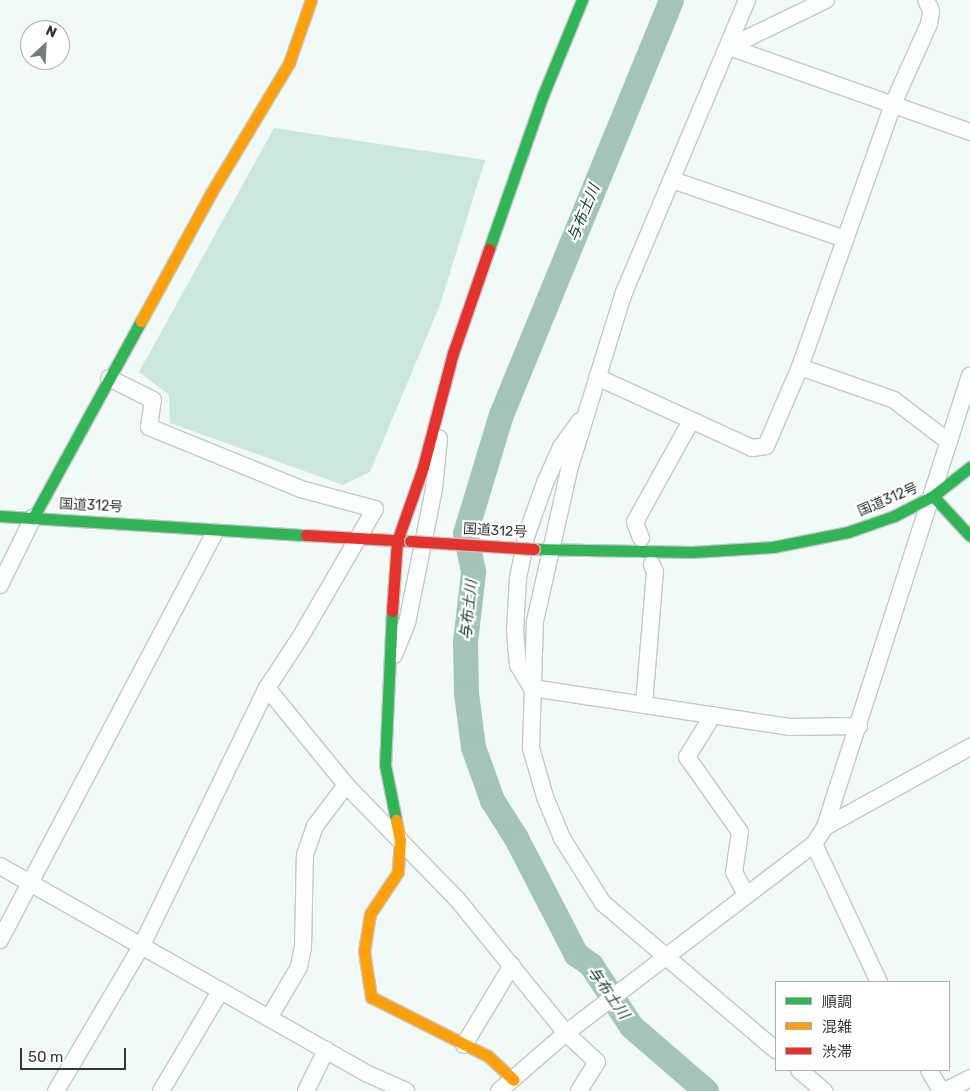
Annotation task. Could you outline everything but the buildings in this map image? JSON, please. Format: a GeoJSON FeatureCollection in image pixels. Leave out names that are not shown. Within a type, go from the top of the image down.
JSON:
{"type":"FeatureCollection","features":[{"type":"Feature","properties":{"kind":"main road"},"geometry":{"type":"LineString","coordinates":[[33,518],[211,193],[289,63],[311,0]]}},
{"type":"Feature","properties":{"kind":"main road"},"geometry":{"type":"LineString","coordinates":[[514,1080],[488,1056],[370,997],[364,951],[370,914],[398,872],[400,840],[385,765],[385,719],[397,541],[423,467],[453,352],[537,113],[582,0]]}},
{"type":"Feature","properties":{"kind":"main road","name":"国道312号"},"geometry":{"type":"LineString","coordinates":[[0,516],[136,523],[215,532],[534,549],[692,552],[773,547],[848,532],[894,516],[933,496],[970,467]]}},
{"type":"Feature","properties":{"kind":"main road"},"geometry":{"type":"LineString","coordinates":[[933,496],[970,536]]}},
{"type":"Feature","properties":{"kind":"street"},"geometry":{"type":"LineString","coordinates":[[747,0],[729,47],[624,292],[570,466],[535,621],[531,748],[545,797],[562,838],[603,903],[663,958],[775,1049]]}},
{"type":"Feature","properties":{"kind":"street"},"geometry":{"type":"LineString","coordinates":[[729,47],[826,0]]}},
{"type":"Feature","properties":{"kind":"street"},"geometry":{"type":"LineString","coordinates":[[597,377],[752,448],[766,446],[800,367],[892,104],[929,24],[931,10],[926,0]]}},
{"type":"Feature","properties":{"kind":"street"},"geometry":{"type":"LineString","coordinates":[[729,47],[970,132]]}},
{"type":"Feature","properties":{"kind":"street"},"geometry":{"type":"LineString","coordinates":[[672,180],[845,239]]}},
{"type":"Feature","properties":{"kind":"street"},"geometry":{"type":"LineString","coordinates":[[800,367],[894,400],[949,442]]}},
{"type":"Feature","properties":{"kind":"street"},"geometry":{"type":"LineString","coordinates":[[499,1091],[514,1080],[566,1033],[814,844],[825,827],[859,726],[970,376]]}},
{"type":"Feature","properties":{"kind":"street"},"geometry":{"type":"LineString","coordinates":[[56,1091],[142,945],[267,688],[302,636],[375,509],[301,489],[150,427],[153,400],[109,378]]}},
{"type":"Feature","properties":{"kind":"street"},"geometry":{"type":"LineString","coordinates":[[390,662],[407,623],[434,489],[442,398]]}},
{"type":"Feature","properties":{"kind":"street"},"geometry":{"type":"LineString","coordinates":[[532,688],[518,665],[515,631],[518,578],[527,534],[546,480],[561,446],[587,412]]}},
{"type":"Feature","properties":{"kind":"street"},"geometry":{"type":"LineString","coordinates":[[641,538],[634,522],[691,421]]}},
{"type":"Feature","properties":{"kind":"street"},"geometry":{"type":"LineString","coordinates":[[0,585],[33,518]]}},
{"type":"Feature","properties":{"kind":"street"},"geometry":{"type":"LineString","coordinates":[[0,940],[215,532]]}},
{"type":"Feature","properties":{"kind":"street"},"geometry":{"type":"LineString","coordinates":[[644,705],[655,572],[652,565]]}},
{"type":"Feature","properties":{"kind":"street"},"geometry":{"type":"LineString","coordinates":[[267,688],[346,785],[457,899],[566,1033],[598,1062],[579,1091]]}},
{"type":"Feature","properties":{"kind":"street"},"geometry":{"type":"LineString","coordinates":[[532,688],[789,727],[859,726]]}},
{"type":"Feature","properties":{"kind":"street"},"geometry":{"type":"LineString","coordinates":[[713,715],[686,757],[740,832],[734,872],[746,895]]}},
{"type":"Feature","properties":{"kind":"street"},"geometry":{"type":"LineString","coordinates":[[825,827],[969,751]]}},
{"type":"Feature","properties":{"kind":"street"},"geometry":{"type":"LineString","coordinates":[[269,1018],[299,967],[303,947],[305,855],[315,826],[346,785]]}},
{"type":"Feature","properties":{"kind":"street"},"geometry":{"type":"LineString","coordinates":[[814,844],[879,981]]}},
{"type":"Feature","properties":{"kind":"street"},"geometry":{"type":"LineString","coordinates":[[0,866],[326,1050],[406,1091]]}},
{"type":"Feature","properties":{"kind":"street"},"geometry":{"type":"LineString","coordinates":[[464,1045],[512,965]]}},
{"type":"Feature","properties":{"kind":"street"},"geometry":{"type":"LineString","coordinates":[[161,1091],[221,990]]}},
{"type":"Feature","properties":{"kind":"street"},"geometry":{"type":"LineString","coordinates":[[306,1091],[326,1050]]}},
{"type":"Feature","properties":{"kind":"street"},"geometry":{"type":"LineString","coordinates":[[800,1071],[824,1091]]}},
{"type":"Feature","properties":{"kind":"street"},"geometry":{"type":"LineString","coordinates":[[930,1071],[943,1091],[970,1078]]}},
{"type":"Feature","properties":{"kind":"green space"},"geometry":{"type":"Polygon","coordinates":[[[274,128],[485,160],[440,305],[370,472],[343,485],[170,423],[169,395],[139,372],[274,128]]]}},
{"type":"Feature","properties":{"kind":"waterway","name":"与布土川"},"geometry":{"type":"LineString","coordinates":[[671,0],[501,414],[465,533],[473,572],[465,642],[466,693],[473,747],[492,800],[516,838],[576,954],[591,965],[631,1026],[706,1091]]}},
{"type":"Feature","properties":{"kind":"traffic: fast"},"geometry":{"type":"LineString","coordinates":[[489,249],[543,95],[582,0]]}},
{"type":"Feature","properties":{"kind":"traffic: fast"},"geometry":{"type":"LineString","coordinates":[[33,518],[141,321]]}},
{"type":"Feature","properties":{"kind":"traffic: fast"},"geometry":{"type":"LineString","coordinates":[[534,549],[692,552],[773,547],[848,532],[894,516],[933,496],[970,467]]}},
{"type":"Feature","properties":{"kind":"traffic: fast"},"geometry":{"type":"LineString","coordinates":[[933,496],[970,536]]}},
{"type":"Feature","properties":{"kind":"traffic: fast"},"geometry":{"type":"LineString","coordinates":[[0,516],[306,535]]}},
{"type":"Feature","properties":{"kind":"traffic: fast"},"geometry":{"type":"LineString","coordinates":[[392,611],[385,765],[396,820]]}},
{"type":"Feature","properties":{"kind":"traffic: slow"},"geometry":{"type":"LineString","coordinates":[[141,321],[211,193],[289,63],[311,0]]}},
{"type":"Feature","properties":{"kind":"traffic: slow"},"geometry":{"type":"LineString","coordinates":[[396,820],[400,840],[398,872],[370,914],[364,951],[371,997],[488,1056],[514,1080]]}},
{"type":"Feature","properties":{"kind":"traffic: jam"},"geometry":{"type":"LineString","coordinates":[[392,611],[397,541],[423,467],[453,353],[489,249]]}},
{"type":"Feature","properties":{"kind":"traffic: jam"},"geometry":{"type":"LineString","coordinates":[[306,535],[410,541]]}},
{"type":"Feature","properties":{"kind":"traffic: jam"},"geometry":{"type":"LineString","coordinates":[[410,541],[534,549]]}}]}
